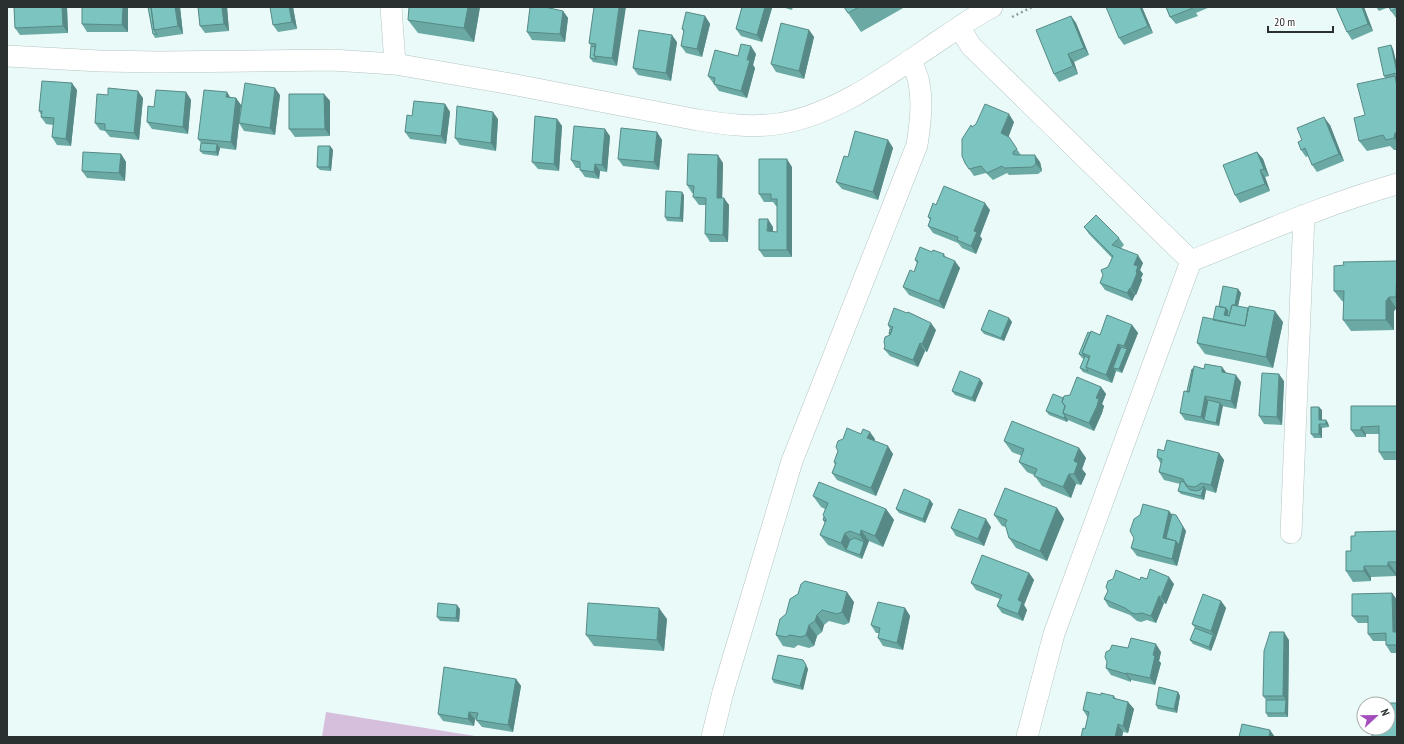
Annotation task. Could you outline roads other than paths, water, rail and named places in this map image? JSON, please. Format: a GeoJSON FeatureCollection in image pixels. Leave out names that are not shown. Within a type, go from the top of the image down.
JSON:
{"type":"FeatureCollection","features":[{"type":"Feature","properties":{"kind":"street"},"geometry":{"type":"LineString","coordinates":[[390,7],[395,64]]}},
{"type":"Feature","properties":{"kind":"street"},"geometry":{"type":"LineString","coordinates":[[7,56],[100,61],[159,62],[332,60],[395,64],[511,84],[698,120],[727,124],[777,124],[818,112],[864,91],[987,8]]}},
{"type":"Feature","properties":{"kind":"street"},"geometry":{"type":"LineString","coordinates":[[959,27],[970,46],[1191,261]]}},
{"type":"Feature","properties":{"kind":"street"},"geometry":{"type":"LineString","coordinates":[[712,737],[723,692],[792,461],[917,145],[920,127],[921,94],[919,81],[910,60]]}},
{"type":"Feature","properties":{"kind":"street"},"geometry":{"type":"LineString","coordinates":[[1027,737],[1054,634],[1191,261],[1365,193],[1397,184]]}},
{"type":"Feature","properties":{"kind":"street"},"geometry":{"type":"LineString","coordinates":[[1291,533],[1304,216]]}}]}
